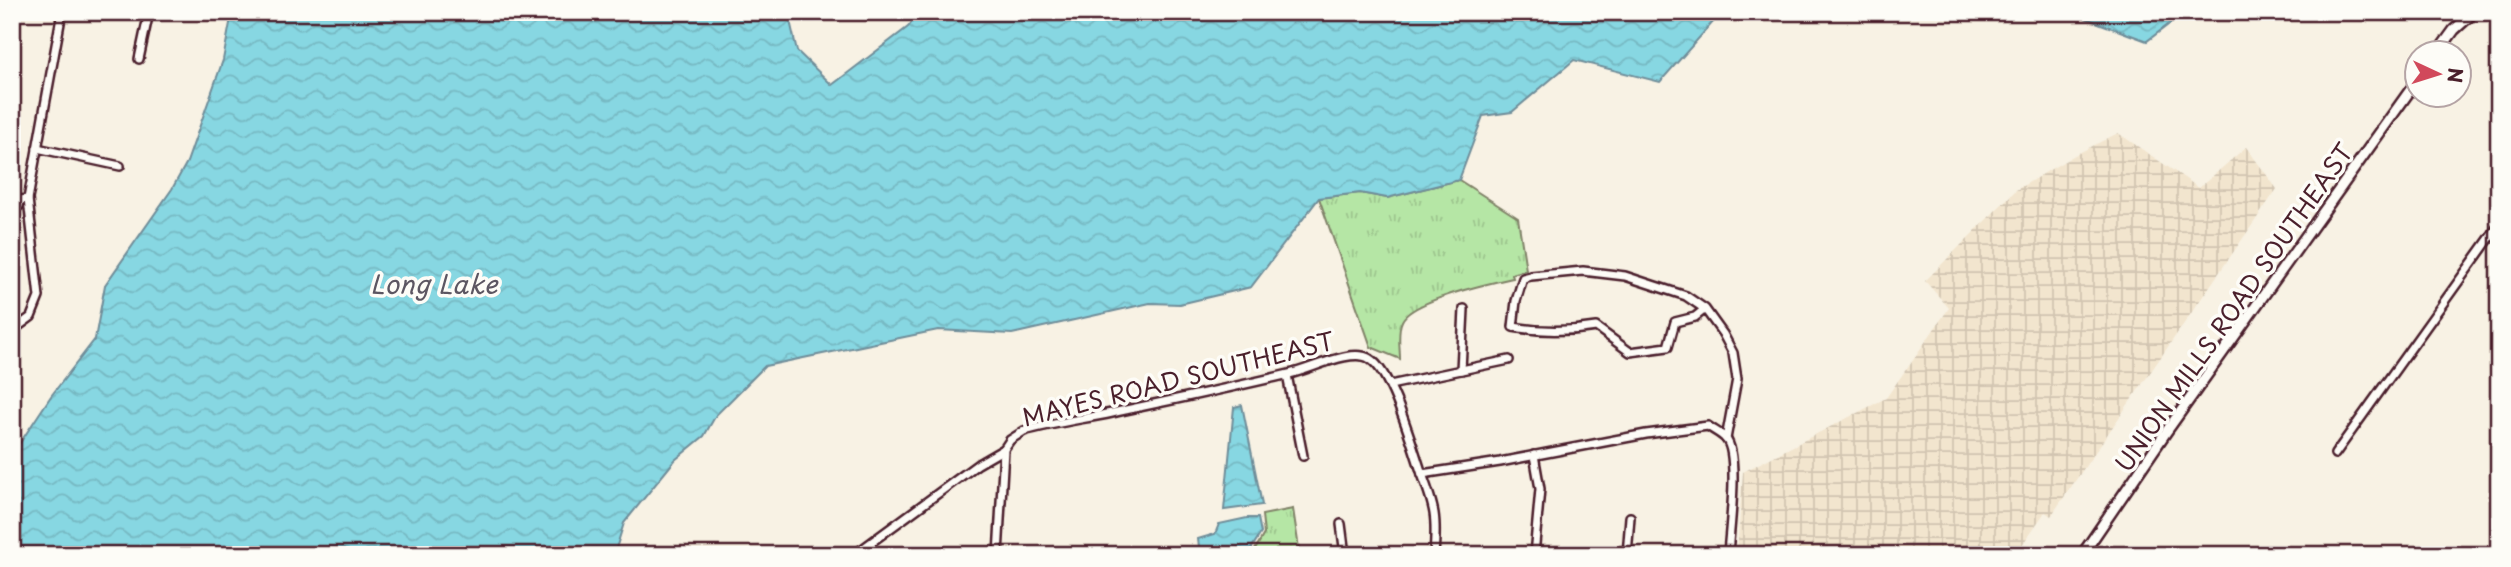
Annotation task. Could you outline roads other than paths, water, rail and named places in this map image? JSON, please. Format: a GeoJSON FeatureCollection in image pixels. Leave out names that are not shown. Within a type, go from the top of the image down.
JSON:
{"type":"FeatureCollection","features":[{"type":"Feature","properties":{"kind":"street"},"geometry":{"type":"LineString","coordinates":[[12,210],[19,206],[18,199],[37,148],[62,12]]}},
{"type":"Feature","properties":{"kind":"street"},"geometry":{"type":"LineString","coordinates":[[139,59],[149,12]]}},
{"type":"Feature","properties":{"kind":"street"},"geometry":{"type":"LineString","coordinates":[[2448,38],[2474,12]]}},
{"type":"Feature","properties":{"kind":"street","name":"UNION MILLS ROAD SOUTHEAST"},"geometry":{"type":"LineString","coordinates":[[2082,555],[2166,432],[2402,103]]}},
{"type":"Feature","properties":{"kind":"street"},"geometry":{"type":"LineString","coordinates":[[37,148],[120,166]]}},
{"type":"Feature","properties":{"kind":"street"},"geometry":{"type":"LineString","coordinates":[[12,331],[31,317],[39,297],[18,199]]}},
{"type":"Feature","properties":{"kind":"street"},"geometry":{"type":"LineString","coordinates":[[2336,454],[2499,225]]}},
{"type":"Feature","properties":{"kind":"street"},"geometry":{"type":"LineString","coordinates":[[1705,309],[1695,317],[1675,322],[1668,347],[1630,352],[1596,327],[1554,332],[1513,327],[1516,301],[1523,278],[1583,271],[1625,276],[1686,296],[1705,309],[1733,353],[1737,379],[1726,439]]}},
{"type":"Feature","properties":{"kind":"street"},"geometry":{"type":"LineString","coordinates":[[1461,370],[1464,309]]}},
{"type":"Feature","properties":{"kind":"street","name":"MAYES ROAD SOUTHEAST"},"geometry":{"type":"LineString","coordinates":[[854,555],[970,470],[1004,449],[1010,440],[1024,431],[1287,375],[1338,358],[1359,355],[1380,367],[1390,385],[1435,509],[1437,523],[1434,555]]}},
{"type":"Feature","properties":{"kind":"street"},"geometry":{"type":"LineString","coordinates":[[1390,385],[1509,360]]}},
{"type":"Feature","properties":{"kind":"street"},"geometry":{"type":"LineString","coordinates":[[1287,375],[1303,456]]}},
{"type":"Feature","properties":{"kind":"street"},"geometry":{"type":"LineString","coordinates":[[1422,474],[1708,426],[1726,439],[1732,452],[1728,555]]}},
{"type":"Feature","properties":{"kind":"street"},"geometry":{"type":"LineString","coordinates":[[998,555],[1004,449]]}},
{"type":"Feature","properties":{"kind":"street"},"geometry":{"type":"LineString","coordinates":[[1534,455],[1540,489],[1534,555]]}},
{"type":"Feature","properties":{"kind":"street"},"geometry":{"type":"LineString","coordinates":[[1627,555],[1630,517]]}},
{"type":"Feature","properties":{"kind":"street"},"geometry":{"type":"LineString","coordinates":[[1340,524],[1345,555]]}},
{"type":"Feature","properties":{"kind":"water","name":"Long Lake"},"geometry":{"type":"Polygon","coordinates":[[[230,12],[788,12],[797,51],[832,85],[908,27],[920,12],[1722,12],[1660,82],[1574,60],[1512,112],[1483,116],[1459,180],[1387,198],[1360,193],[1319,198],[1251,287],[1180,304],[1150,303],[1012,334],[938,330],[765,366],[716,415],[704,436],[675,460],[624,523],[614,555],[12,555],[12,455],[51,396],[95,339],[105,285],[172,189],[187,162],[223,60],[230,12]]]}},
{"type":"Feature","properties":{"kind":"water"},"geometry":{"type":"Polygon","coordinates":[[[2069,12],[2185,12],[2147,41],[2069,12]]]}},
{"type":"Feature","properties":{"kind":"water"},"geometry":{"type":"Polygon","coordinates":[[[1242,405],[1262,505],[1224,510],[1234,407],[1242,405]]]}},
{"type":"Feature","properties":{"kind":"water"},"geometry":{"type":"Polygon","coordinates":[[[1258,518],[1261,533],[1249,552],[1244,555],[1200,555],[1198,539],[1215,534],[1219,524],[1258,518]]]}}]}
